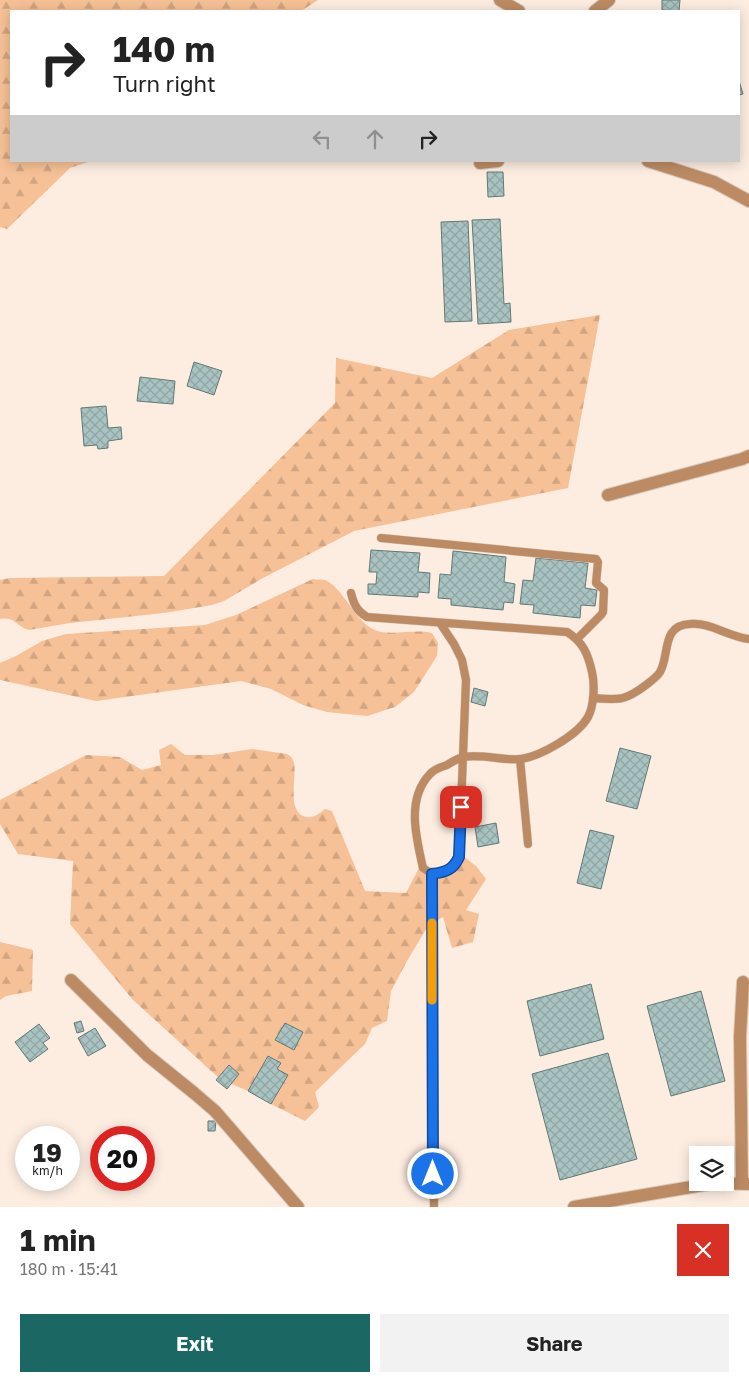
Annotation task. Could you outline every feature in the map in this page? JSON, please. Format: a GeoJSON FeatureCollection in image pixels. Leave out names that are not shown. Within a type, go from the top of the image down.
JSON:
{"type":"FeatureCollection","features":[{"type":"Feature","properties":{"kind":"street"},"geometry":{"type":"LineString","coordinates":[[500,0],[517,10]]}},
{"type":"Feature","properties":{"kind":"street"},"geometry":{"type":"LineString","coordinates":[[596,10],[609,0]]}},
{"type":"Feature","properties":{"kind":"street"},"geometry":{"type":"LineString","coordinates":[[480,163],[489,162]]}},
{"type":"Feature","properties":{"kind":"street"},"geometry":{"type":"LineString","coordinates":[[651,162],[714,182],[749,201]]}},
{"type":"Feature","properties":{"kind":"street"},"geometry":{"type":"LineString","coordinates":[[608,495],[749,456]]}},
{"type":"Feature","properties":{"kind":"street"},"geometry":{"type":"LineString","coordinates":[[71,980],[147,1055],[214,1111],[298,1207]]}},
{"type":"Feature","properties":{"kind":"street"},"geometry":{"type":"LineString","coordinates":[[574,1207],[715,1183],[745,1184],[740,1037],[744,982]]}},
{"type":"Feature","properties":{"kind":"lane"},"geometry":{"type":"LineString","coordinates":[[381,538],[596,559],[598,562],[596,583],[604,590],[602,612],[595,622],[577,639]]}},
{"type":"Feature","properties":{"kind":"lane"},"geometry":{"type":"LineString","coordinates":[[351,593],[354,604],[360,613],[367,618],[440,623],[566,632],[577,639],[587,654],[593,675],[593,698],[588,717],[570,736],[536,755],[520,759],[463,757],[432,771],[421,784],[416,799],[415,818],[422,868],[432,874],[451,870],[459,857],[463,757],[466,680],[462,660],[440,623]]}},
{"type":"Feature","properties":{"kind":"lane"},"geometry":{"type":"LineString","coordinates":[[593,698],[623,699],[635,694],[654,679],[664,664],[668,640],[674,630],[682,625],[701,625],[749,639]]}},
{"type":"Feature","properties":{"kind":"lane"},"geometry":{"type":"LineString","coordinates":[[520,759],[528,844]]}},
{"type":"Feature","properties":{"kind":"lane"},"geometry":{"type":"LineString","coordinates":[[432,874],[434,1207]]}},
{"type":"Feature","properties":{"kind":"green space"},"geometry":{"type":"Polygon","coordinates":[[[0,0],[318,0],[303,10],[10,10],[10,162],[88,162],[70,168],[7,229],[0,227],[0,0]]]}},
{"type":"Feature","properties":{"kind":"green space"},"geometry":{"type":"Polygon","coordinates":[[[600,315],[568,488],[354,531],[263,578],[224,601],[212,605],[29,630],[13,620],[0,619],[0,580],[10,578],[164,576],[335,403],[336,358],[432,378],[509,330],[600,315]]]}},
{"type":"Feature","properties":{"kind":"green space"},"geometry":{"type":"Polygon","coordinates":[[[313,579],[325,580],[331,583],[359,617],[377,631],[432,633],[438,643],[437,656],[414,692],[395,707],[367,716],[327,712],[303,705],[271,689],[241,681],[96,701],[0,680],[0,663],[42,641],[66,634],[205,625],[236,615],[313,579]]]}},
{"type":"Feature","properties":{"kind":"green space"},"geometry":{"type":"Polygon","coordinates":[[[171,744],[185,755],[213,755],[252,749],[290,756],[295,769],[294,799],[298,812],[303,816],[312,817],[325,809],[332,811],[365,891],[406,893],[420,866],[447,870],[459,853],[476,866],[486,879],[466,910],[479,914],[473,942],[452,948],[443,917],[428,926],[391,991],[387,1021],[372,1028],[365,1044],[315,1092],[319,1107],[305,1121],[248,1091],[220,1079],[133,1000],[70,924],[73,861],[18,854],[0,824],[0,800],[86,755],[120,757],[142,770],[161,765],[159,750],[171,744]]]}},
{"type":"Feature","properties":{"kind":"green space"},"geometry":{"type":"Polygon","coordinates":[[[0,942],[33,950],[32,991],[6,996],[0,1000],[0,942]]]}},
{"type":"Feature","properties":{"kind":"building"},"geometry":{"type":"Polygon","coordinates":[[[662,0],[680,0],[679,10],[662,10],[662,0]]]}},
{"type":"Feature","properties":{"kind":"building"},"geometry":{"type":"Polygon","coordinates":[[[740,84],[743,94],[740,95],[740,84]]]}},
{"type":"Feature","properties":{"kind":"building"},"geometry":{"type":"Polygon","coordinates":[[[487,172],[503,172],[504,196],[488,197],[487,172]]]}},
{"type":"Feature","properties":{"kind":"building"},"geometry":{"type":"Polygon","coordinates":[[[500,219],[504,304],[510,303],[511,322],[478,324],[472,220],[500,219]]]}},
{"type":"Feature","properties":{"kind":"building"},"geometry":{"type":"Polygon","coordinates":[[[468,221],[472,321],[445,322],[441,222],[468,221]]]}},
{"type":"Feature","properties":{"kind":"building"},"geometry":{"type":"Polygon","coordinates":[[[194,362],[222,371],[214,395],[187,386],[194,362]]]}},
{"type":"Feature","properties":{"kind":"building"},"geometry":{"type":"Polygon","coordinates":[[[140,377],[175,381],[173,404],[137,401],[140,377]]]}},
{"type":"Feature","properties":{"kind":"building"},"geometry":{"type":"Polygon","coordinates":[[[106,406],[108,428],[121,427],[122,439],[108,441],[108,448],[98,449],[97,445],[84,446],[81,408],[106,406]]]}},
{"type":"Feature","properties":{"kind":"building"},"geometry":{"type":"Polygon","coordinates":[[[371,550],[420,553],[418,572],[430,573],[429,593],[418,592],[418,597],[368,594],[368,584],[376,584],[377,572],[369,572],[371,550]]]}},
{"type":"Feature","properties":{"kind":"building"},"geometry":{"type":"Polygon","coordinates":[[[453,551],[506,557],[504,582],[515,584],[513,603],[504,602],[503,610],[451,605],[451,599],[438,598],[440,574],[451,575],[453,551]]]}},
{"type":"Feature","properties":{"kind":"building"},"geometry":{"type":"Polygon","coordinates":[[[536,558],[588,563],[585,588],[597,590],[595,606],[581,605],[580,618],[533,613],[534,605],[520,604],[523,580],[533,581],[536,558]]]}},
{"type":"Feature","properties":{"kind":"building"},"geometry":{"type":"Polygon","coordinates":[[[474,688],[488,692],[485,706],[471,702],[474,688]]]}},
{"type":"Feature","properties":{"kind":"building"},"geometry":{"type":"Polygon","coordinates":[[[620,748],[651,756],[637,809],[606,801],[620,748]]]}},
{"type":"Feature","properties":{"kind":"building"},"geometry":{"type":"Polygon","coordinates":[[[496,823],[499,843],[478,847],[475,827],[496,823]]]}},
{"type":"Feature","properties":{"kind":"building"},"geometry":{"type":"Polygon","coordinates":[[[590,830],[614,836],[601,889],[577,883],[590,830]]]}},
{"type":"Feature","properties":{"kind":"building"},"geometry":{"type":"Polygon","coordinates":[[[591,984],[604,1039],[540,1056],[527,1001],[591,984]]]}},
{"type":"Feature","properties":{"kind":"building"},"geometry":{"type":"Polygon","coordinates":[[[701,991],[725,1081],[671,1096],[647,1006],[701,991]]]}},
{"type":"Feature","properties":{"kind":"building"},"geometry":{"type":"Polygon","coordinates":[[[81,1021],[84,1031],[77,1033],[74,1023],[81,1021]]]}},
{"type":"Feature","properties":{"kind":"building"},"geometry":{"type":"Polygon","coordinates":[[[285,1023],[303,1032],[294,1050],[275,1040],[285,1023]]]}},
{"type":"Feature","properties":{"kind":"building"},"geometry":{"type":"Polygon","coordinates":[[[39,1024],[50,1038],[43,1043],[48,1049],[30,1062],[15,1042],[39,1024]]]}},
{"type":"Feature","properties":{"kind":"building"},"geometry":{"type":"Polygon","coordinates":[[[95,1028],[106,1046],[88,1056],[78,1038],[95,1028]]]}},
{"type":"Feature","properties":{"kind":"building"},"geometry":{"type":"Polygon","coordinates":[[[608,1053],[637,1159],[560,1180],[532,1074],[608,1053]]]}},
{"type":"Feature","properties":{"kind":"building"},"geometry":{"type":"Polygon","coordinates":[[[268,1056],[281,1063],[277,1069],[288,1075],[271,1104],[248,1091],[268,1056]]]}},
{"type":"Feature","properties":{"kind":"building"},"geometry":{"type":"Polygon","coordinates":[[[229,1065],[239,1074],[227,1089],[216,1080],[229,1065]]]}},
{"type":"Feature","properties":{"kind":"building"},"geometry":{"type":"Polygon","coordinates":[[[208,1121],[216,1121],[215,1131],[208,1131],[208,1121]]]}},
{"type":"Feature","properties":{"kind":"slow traffic"},"geometry":{"type":"LineString","coordinates":[[432,923],[432,1000]]}},
{"type":"Feature","properties":{"kind":"route"},"geometry":{"type":"LineString","coordinates":[[433,1174],[432,874],[447,872],[456,864],[459,857],[461,807]]}}]}
